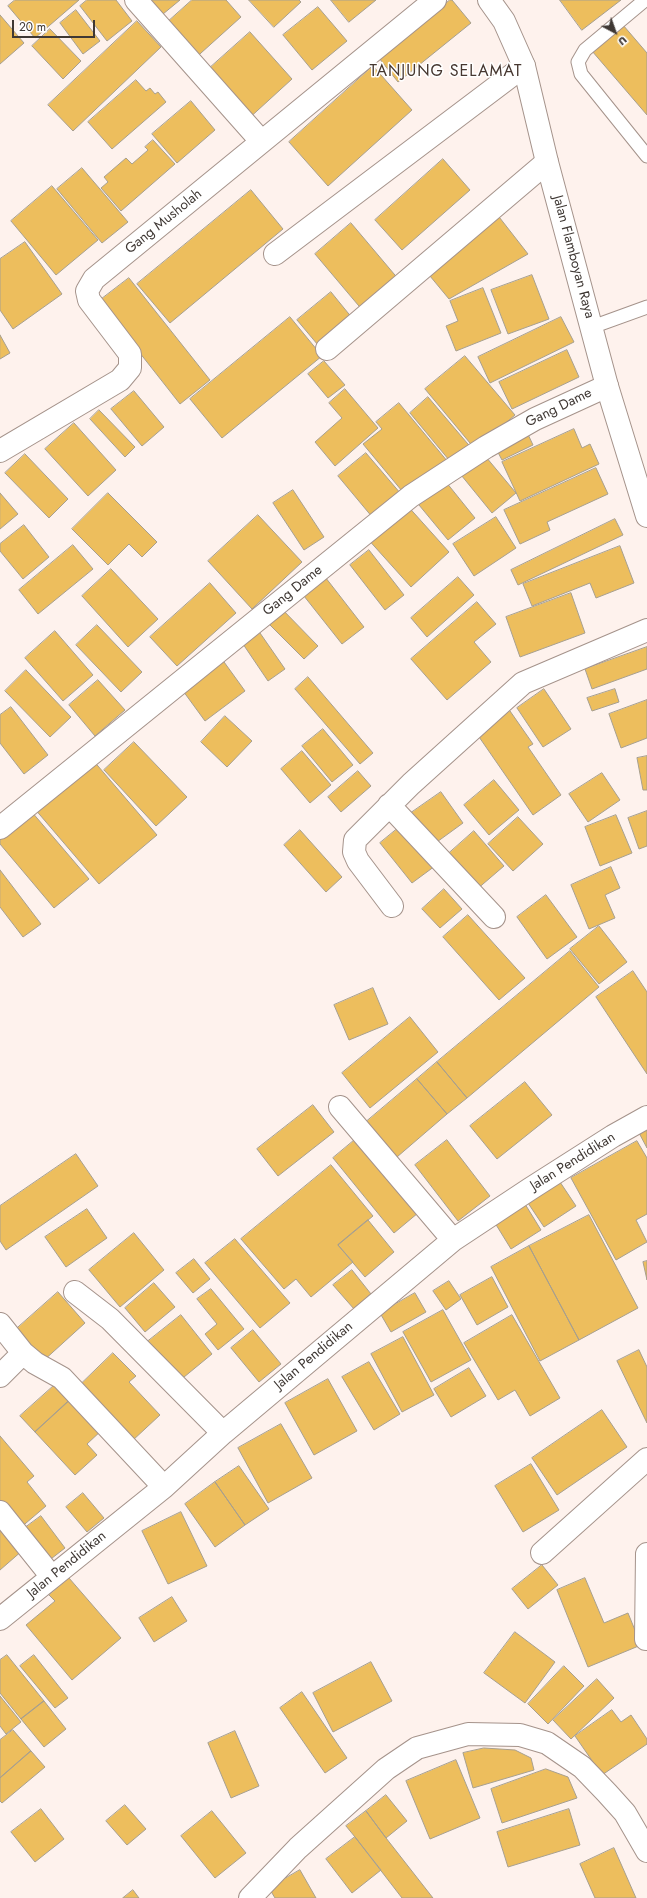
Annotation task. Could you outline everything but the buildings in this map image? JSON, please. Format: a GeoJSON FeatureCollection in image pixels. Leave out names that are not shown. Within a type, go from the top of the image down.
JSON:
{"type":"FeatureCollection","features":[{"type":"Feature","properties":{"kind":"street"},"geometry":{"type":"LineString","coordinates":[[136,0],[261,142]]}},
{"type":"Feature","properties":{"kind":"street","name":"Gang Musholah"},"geometry":{"type":"LineString","coordinates":[[0,451],[120,380],[130,368],[130,354],[89,300],[87,291],[94,279],[435,0]]}},
{"type":"Feature","properties":{"kind":"street","name":"Jalan Flamboyan Raya"},"geometry":{"type":"LineString","coordinates":[[492,1],[504,21],[524,66],[547,162],[607,386],[647,516]]}},
{"type":"Feature","properties":{"kind":"street"},"geometry":{"type":"LineString","coordinates":[[275,254],[524,66]]}},
{"type":"Feature","properties":{"kind":"street"},"geometry":{"type":"LineString","coordinates":[[327,350],[547,162]]}},
{"type":"Feature","properties":{"kind":"street","name":"Gang Dame"},"geometry":{"type":"LineString","coordinates":[[0,828],[411,496],[486,446],[529,422],[607,386]]}},
{"type":"Feature","properties":{"kind":"street"},"geometry":{"type":"LineString","coordinates":[[392,906],[358,861],[353,846],[355,840],[389,805],[523,682],[647,630]]}},
{"type":"Feature","properties":{"kind":"street"},"geometry":{"type":"LineString","coordinates":[[389,805],[494,917]]}},
{"type":"Feature","properties":{"kind":"street"},"geometry":{"type":"LineString","coordinates":[[340,1107],[453,1240]]}},
{"type":"Feature","properties":{"kind":"street","name":"Jalan Pendidikan"},"geometry":{"type":"LineString","coordinates":[[0,1620],[164,1487],[223,1434],[453,1240],[530,1189],[647,1117]]}},
{"type":"Feature","properties":{"kind":"street"},"geometry":{"type":"LineString","coordinates":[[75,1292],[110,1319],[223,1434]]}},
{"type":"Feature","properties":{"kind":"street"},"geometry":{"type":"LineString","coordinates":[[0,1324],[23,1352],[35,1363],[62,1378],[92,1408],[164,1487]]}},
{"type":"Feature","properties":{"kind":"street"},"geometry":{"type":"LineString","coordinates":[[0,1376],[23,1352]]}},
{"type":"Feature","properties":{"kind":"street"},"geometry":{"type":"LineString","coordinates":[[542,1553],[647,1459]]}},
{"type":"Feature","properties":{"kind":"street"},"geometry":{"type":"LineString","coordinates":[[0,1512],[52,1577]]}},
{"type":"Feature","properties":{"kind":"street"},"geometry":{"type":"LineString","coordinates":[[646,1638],[647,1554]]}},
{"type":"Feature","properties":{"kind":"street"},"geometry":{"type":"LineString","coordinates":[[250,1898],[298,1848],[386,1769],[417,1748],[468,1734],[520,1735],[547,1743],[582,1767],[607,1793],[625,1813],[647,1851]]}},
{"type":"Feature","properties":{"kind":"lane"},"geometry":{"type":"LineString","coordinates":[[645,0],[585,50],[578,62],[581,74],[647,156]]}},
{"type":"Feature","properties":{"kind":"lane"},"geometry":{"type":"LineString","coordinates":[[592,327],[647,308]]}},
{"type":"Feature","properties":{"kind":"district","name":"TANJUNG SELAMAT"},"geometry":{"type":"Point","coordinates":[446,72]}}]}
